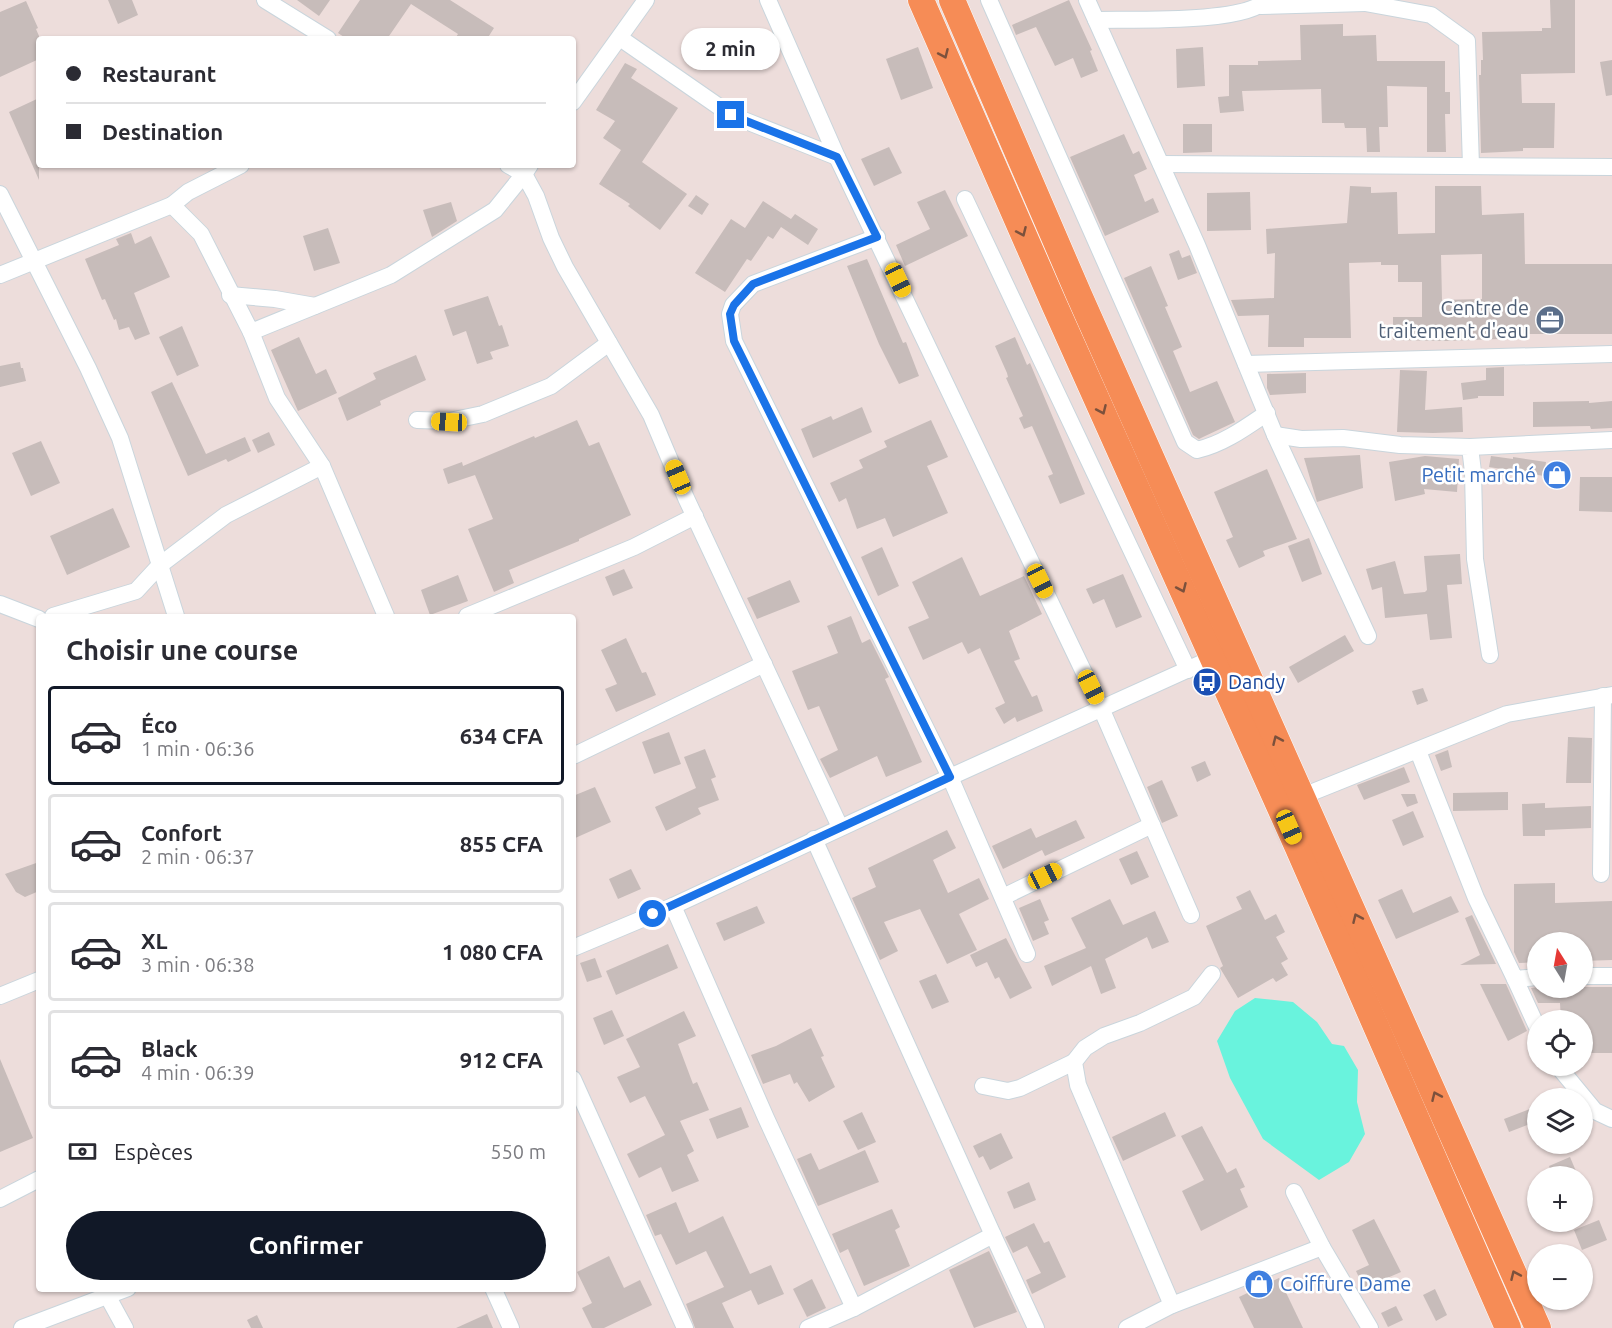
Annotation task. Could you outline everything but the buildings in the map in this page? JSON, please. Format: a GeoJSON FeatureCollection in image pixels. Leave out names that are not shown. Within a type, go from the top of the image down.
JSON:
{"type":"FeatureCollection","features":[{"type":"Feature","properties":{"kind":"main road"},"geometry":{"type":"LineString","coordinates":[[921,0],[1054,304],[1214,658],[1508,1328]]}},
{"type":"Feature","properties":{"kind":"main road"},"geometry":{"type":"LineString","coordinates":[[952,0],[1079,295],[1538,1328]]}},
{"type":"Feature","properties":{"kind":"street"},"geometry":{"type":"LineString","coordinates":[[265,0],[323,36]]}},
{"type":"Feature","properties":{"kind":"street"},"geometry":{"type":"LineString","coordinates":[[576,98],[646,0]]}},
{"type":"Feature","properties":{"kind":"street"},"geometry":{"type":"LineString","coordinates":[[768,0],[837,157],[1101,708],[1191,915]]}},
{"type":"Feature","properties":{"kind":"street"},"geometry":{"type":"LineString","coordinates":[[989,0],[1185,442],[1197,450],[1209,447],[1224,441],[1267,413]]}},
{"type":"Feature","properties":{"kind":"street"},"geometry":{"type":"LineString","coordinates":[[1087,0],[1161,164],[1275,435],[1368,636]]}},
{"type":"Feature","properties":{"kind":"street"},"geometry":{"type":"LineString","coordinates":[[1096,20],[1203,18],[1242,13],[1264,3],[1366,2],[1431,15],[1467,41],[1471,166]]}},
{"type":"Feature","properties":{"kind":"street"},"geometry":{"type":"LineString","coordinates":[[620,38],[731,115],[837,157]]}},
{"type":"Feature","properties":{"kind":"street"},"geometry":{"type":"LineString","coordinates":[[1161,164],[1612,167]]}},
{"type":"Feature","properties":{"kind":"street"},"geometry":{"type":"LineString","coordinates":[[0,275],[172,205],[188,192],[235,168]]}},
{"type":"Feature","properties":{"kind":"street"},"geometry":{"type":"LineString","coordinates":[[251,332],[391,275],[495,210],[527,169]]}},
{"type":"Feature","properties":{"kind":"street"},"geometry":{"type":"LineString","coordinates":[[527,169],[551,238],[565,267],[651,415],[695,516],[840,827]]}},
{"type":"Feature","properties":{"kind":"street"},"geometry":{"type":"LineString","coordinates":[[0,194],[88,368],[120,438],[175,614]]}},
{"type":"Feature","properties":{"kind":"street"},"geometry":{"type":"LineString","coordinates":[[965,199],[1188,670]]}},
{"type":"Feature","properties":{"kind":"street"},"geometry":{"type":"LineString","coordinates":[[172,205],[201,234],[230,295],[251,332],[277,398],[322,466],[385,614]]}},
{"type":"Feature","properties":{"kind":"street"},"geometry":{"type":"LineString","coordinates":[[877,237],[753,284],[734,305],[730,314],[734,341],[950,777],[1027,954]]}},
{"type":"Feature","properties":{"kind":"street"},"geometry":{"type":"LineString","coordinates":[[230,295],[275,299],[315,306]]}},
{"type":"Feature","properties":{"kind":"street"},"geometry":{"type":"LineString","coordinates":[[417,420],[449,422],[483,414],[551,386],[609,343]]}},
{"type":"Feature","properties":{"kind":"street"},"geometry":{"type":"LineString","coordinates":[[1246,364],[1612,354]]}},
{"type":"Feature","properties":{"kind":"street"},"geometry":{"type":"LineString","coordinates":[[1275,435],[1301,439],[1343,438],[1401,445],[1470,447],[1612,440]]}},
{"type":"Feature","properties":{"kind":"street"},"geometry":{"type":"LineString","coordinates":[[1470,447],[1473,472],[1475,560],[1490,655]]}},
{"type":"Feature","properties":{"kind":"street"},"geometry":{"type":"LineString","coordinates":[[60,614],[136,591],[160,565],[226,515],[322,466]]}},
{"type":"Feature","properties":{"kind":"street"},"geometry":{"type":"LineString","coordinates":[[472,614],[634,547],[695,516]]}},
{"type":"Feature","properties":{"kind":"street"},"geometry":{"type":"LineString","coordinates":[[0,604],[36,618]]}},
{"type":"Feature","properties":{"kind":"street"},"geometry":{"type":"LineString","coordinates":[[576,947],[673,906],[840,827],[1214,658]]}},
{"type":"Feature","properties":{"kind":"street"},"geometry":{"type":"LineString","coordinates":[[576,755],[764,664]]}},
{"type":"Feature","properties":{"kind":"street"},"geometry":{"type":"LineString","coordinates":[[1302,796],[1507,714],[1608,696],[1601,874]]}},
{"type":"Feature","properties":{"kind":"street"},"geometry":{"type":"LineString","coordinates":[[1418,751],[1476,898],[1529,1010]]}},
{"type":"Feature","properties":{"kind":"street"},"geometry":{"type":"LineString","coordinates":[[1003,897],[1152,825]]}},
{"type":"Feature","properties":{"kind":"street"},"geometry":{"type":"LineString","coordinates":[[814,839],[1036,1328]]}},
{"type":"Feature","properties":{"kind":"street"},"geometry":{"type":"LineString","coordinates":[[673,906],[766,1118],[854,1308]]}},
{"type":"Feature","properties":{"kind":"street"},"geometry":{"type":"LineString","coordinates":[[983,1086],[1008,1091],[1020,1088],[1074,1062],[1085,1048],[1104,1036],[1140,1023],[1194,997],[1212,974]]}},
{"type":"Feature","properties":{"kind":"street"},"geometry":{"type":"LineString","coordinates":[[1593,976],[1612,976]]}},
{"type":"Feature","properties":{"kind":"street"},"geometry":{"type":"LineString","coordinates":[[1515,980],[1527,978]]}},
{"type":"Feature","properties":{"kind":"street"},"geometry":{"type":"LineString","coordinates":[[0,996],[36,981]]}},
{"type":"Feature","properties":{"kind":"street"},"geometry":{"type":"LineString","coordinates":[[1074,1062],[1078,1085],[1172,1305]]}},
{"type":"Feature","properties":{"kind":"street"},"geometry":{"type":"LineString","coordinates":[[1566,1076],[1595,1111],[1612,1119]]}},
{"type":"Feature","properties":{"kind":"street"},"geometry":{"type":"LineString","coordinates":[[576,1086],[685,1328]]}},
{"type":"Feature","properties":{"kind":"street"},"geometry":{"type":"LineString","coordinates":[[0,1199],[36,1181]]}},
{"type":"Feature","properties":{"kind":"street"},"geometry":{"type":"LineString","coordinates":[[1294,1192],[1322,1247],[1370,1328]]}},
{"type":"Feature","properties":{"kind":"street"},"geometry":{"type":"LineString","coordinates":[[808,1328],[854,1308],[993,1235]]}},
{"type":"Feature","properties":{"kind":"street"},"geometry":{"type":"LineString","coordinates":[[1127,1328],[1172,1305],[1322,1247]]}},
{"type":"Feature","properties":{"kind":"street"},"geometry":{"type":"LineString","coordinates":[[22,1328],[119,1292]]}},
{"type":"Feature","properties":{"kind":"street"},"geometry":{"type":"LineString","coordinates":[[495,1292],[512,1328]]}},
{"type":"Feature","properties":{"kind":"street"},"geometry":{"type":"LineString","coordinates":[[108,1297],[124,1328]]}},
{"type":"Feature","properties":{"kind":"shaded area"},"geometry":{"type":"Polygon","coordinates":[[[1255,998],[1293,1002],[1317,1022],[1332,1044],[1344,1046],[1358,1070],[1357,1102],[1365,1134],[1349,1162],[1319,1180],[1263,1139],[1230,1078],[1217,1041],[1235,1011],[1255,998]]]}},
{"type":"Feature","properties":{"kind":"place","name":"Centre de traitement d'eau"},"geometry":{"type":"Point","coordinates":[1550,320]}},
{"type":"Feature","properties":{"kind":"place","name":"Petit marché"},"geometry":{"type":"Point","coordinates":[1557,475]}},
{"type":"Feature","properties":{"kind":"place","name":"Dandy"},"geometry":{"type":"Point","coordinates":[1207,682]}},
{"type":"Feature","properties":{"kind":"place","name":"Coiffure Dame"},"geometry":{"type":"Point","coordinates":[1259,1284]}},
{"type":"Feature","properties":{"kind":"route"},"geometry":{"type":"LineString","coordinates":[[653,914],[950,777],[734,341],[730,314],[734,305],[753,284],[877,237],[837,157],[731,115]]}}]}
